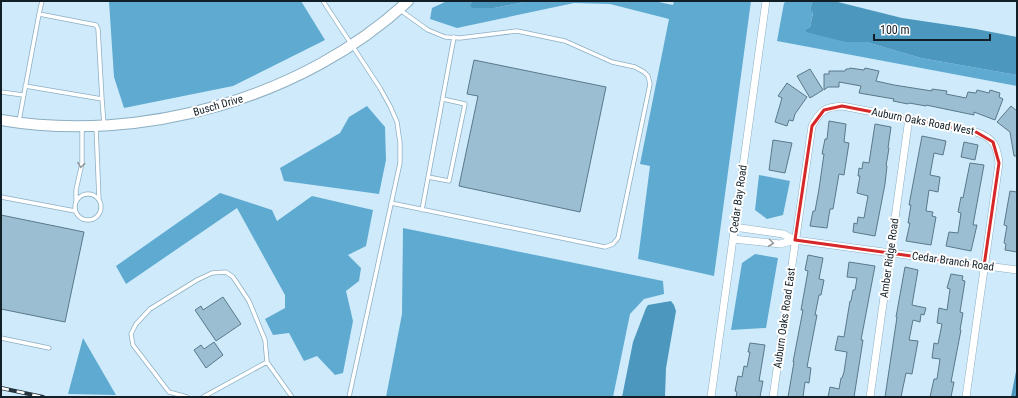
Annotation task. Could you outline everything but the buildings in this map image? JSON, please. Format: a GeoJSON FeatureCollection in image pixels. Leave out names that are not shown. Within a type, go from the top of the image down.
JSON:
{"type":"FeatureCollection","features":[{"type":"Feature","properties":{"kind":"street","name":"Busch Drive"},"geometry":{"type":"LineString","coordinates":[[1,120],[46,125],[100,125],[146,121],[189,114],[228,103],[259,92],[293,77],[352,44],[408,1]]}},
{"type":"Feature","properties":{"kind":"street","name":"Cedar Bay Road"},"geometry":{"type":"LineString","coordinates":[[711,397],[766,1]]}},
{"type":"Feature","properties":{"kind":"street","name":"Auburn Oaks Road West"},"geometry":{"type":"LineString","coordinates":[[795,240],[812,126],[817,116],[830,107],[842,106],[976,132],[987,136],[994,142],[998,152],[999,163],[966,397]]}},
{"type":"Feature","properties":{"kind":"street","name":"Amber Ridge Road"},"geometry":{"type":"LineString","coordinates":[[870,397],[909,118]]}},
{"type":"Feature","properties":{"kind":"street","name":"Cedar Branch Road"},"geometry":{"type":"LineString","coordinates":[[734,227],[783,234],[795,240],[1017,270]]}},
{"type":"Feature","properties":{"kind":"street","name":"Cedar Branch Road"},"geometry":{"type":"LineString","coordinates":[[733,239],[780,244],[795,240]]}},
{"type":"Feature","properties":{"kind":"street","name":"Auburn Oaks Road East"},"geometry":{"type":"LineString","coordinates":[[773,397],[795,240]]}},
{"type":"Feature","properties":{"kind":"lane"},"geometry":{"type":"LineString","coordinates":[[19,123],[42,1]]}},
{"type":"Feature","properties":{"kind":"lane"},"geometry":{"type":"LineString","coordinates":[[323,1],[380,88],[397,122],[400,143],[400,163],[350,397]]}},
{"type":"Feature","properties":{"kind":"lane"},"geometry":{"type":"LineString","coordinates":[[391,203],[605,247],[613,244],[618,238],[650,84],[648,76],[635,67],[612,62],[565,41],[517,31],[475,36],[445,37],[428,30],[399,9]]}},
{"type":"Feature","properties":{"kind":"lane"},"geometry":{"type":"LineString","coordinates":[[39,14],[96,25],[98,29],[102,99],[100,125],[99,201],[101,209],[100,213],[94,219],[85,220],[81,218],[76,211],[76,190],[82,162],[82,126]]}},
{"type":"Feature","properties":{"kind":"lane"},"geometry":{"type":"LineString","coordinates":[[422,210],[454,37]]}},
{"type":"Feature","properties":{"kind":"lane"},"geometry":{"type":"LineString","coordinates":[[25,86],[102,99]]}},
{"type":"Feature","properties":{"kind":"lane"},"geometry":{"type":"LineString","coordinates":[[1,92],[23,96]]}},
{"type":"Feature","properties":{"kind":"lane"},"geometry":{"type":"LineString","coordinates":[[428,177],[449,181],[465,104],[443,99]]}},
{"type":"Feature","properties":{"kind":"lane"},"geometry":{"type":"LineString","coordinates":[[76,203],[81,196],[88,194],[95,196],[99,201]]}},
{"type":"Feature","properties":{"kind":"lane"},"geometry":{"type":"LineString","coordinates":[[1,197],[76,211]]}},
{"type":"Feature","properties":{"kind":"lane"},"geometry":{"type":"LineString","coordinates":[[187,397],[169,392],[133,345],[131,334],[136,324],[150,309],[197,280],[212,273],[226,272],[233,277],[249,301],[265,340],[267,362],[292,397]]}},
{"type":"Feature","properties":{"kind":"lane"},"geometry":{"type":"LineString","coordinates":[[1,338],[49,348]]}},
{"type":"Feature","properties":{"kind":"lane"},"geometry":{"type":"LineString","coordinates":[[203,397],[267,362]]}},
{"type":"Feature","properties":{"kind":"highlighted area"},"geometry":{"type":"Polygon","coordinates":[[[842,106],[976,132],[993,142],[999,163],[984,266],[795,240],[812,126],[824,110],[842,106]]]}},
{"type":"Feature","properties":{"kind":"shaded area"},"geometry":{"type":"Polygon","coordinates":[[[109,1],[301,1],[325,40],[233,86],[124,108],[114,77],[109,1]]]}},
{"type":"Feature","properties":{"kind":"shaded area"},"geometry":{"type":"Polygon","coordinates":[[[447,1],[473,1],[470,4],[494,8],[529,1],[654,1],[673,5],[674,1],[751,1],[714,276],[638,259],[650,166],[640,164],[669,19],[610,4],[574,3],[457,28],[430,19],[432,8],[447,1]]]}},
{"type":"Feature","properties":{"kind":"shaded area"},"geometry":{"type":"Polygon","coordinates":[[[473,1],[529,1],[494,8],[472,8],[470,4],[473,1]]]}},
{"type":"Feature","properties":{"kind":"shaded area"},"geometry":{"type":"Polygon","coordinates":[[[787,1],[813,1],[810,9],[813,12],[810,27],[806,29],[845,42],[866,42],[921,58],[1017,75],[1017,86],[777,41],[784,3],[787,1]]]}},
{"type":"Feature","properties":{"kind":"shaded area"},"geometry":{"type":"Polygon","coordinates":[[[813,1],[834,1],[902,18],[976,29],[1017,37],[1017,75],[921,58],[866,42],[845,42],[806,32],[806,29],[810,27],[813,13],[810,9],[813,1]]]}},
{"type":"Feature","properties":{"kind":"shaded area"},"geometry":{"type":"Polygon","coordinates":[[[367,106],[385,127],[386,160],[379,194],[284,181],[280,168],[340,133],[349,117],[367,106]]]}},
{"type":"Feature","properties":{"kind":"shaded area"},"geometry":{"type":"Polygon","coordinates":[[[759,175],[790,181],[783,215],[767,219],[755,210],[759,175]]]}},
{"type":"Feature","properties":{"kind":"shaded area"},"geometry":{"type":"Polygon","coordinates":[[[220,193],[272,210],[277,221],[312,196],[373,210],[366,246],[348,255],[361,268],[359,281],[346,291],[353,321],[343,373],[335,375],[317,356],[304,361],[289,333],[273,335],[265,319],[285,308],[285,295],[237,208],[126,284],[116,266],[220,193]]]}},
{"type":"Feature","properties":{"kind":"shaded area"},"geometry":{"type":"Polygon","coordinates":[[[403,228],[663,281],[664,294],[644,299],[630,314],[613,397],[386,397],[402,314],[403,228]]]}},
{"type":"Feature","properties":{"kind":"shaded area"},"geometry":{"type":"Polygon","coordinates":[[[755,254],[778,258],[766,328],[731,330],[742,263],[755,254]]]}},
{"type":"Feature","properties":{"kind":"shaded area"},"geometry":{"type":"Polygon","coordinates":[[[671,301],[676,311],[666,368],[665,397],[622,397],[633,342],[646,308],[648,305],[671,301]]]}},
{"type":"Feature","properties":{"kind":"shaded area"},"geometry":{"type":"Polygon","coordinates":[[[83,338],[116,395],[68,394],[83,338]]]}},
{"type":"Feature","properties":{"kind":"shaded area"},"geometry":{"type":"Polygon","coordinates":[[[1017,366],[1017,397],[1011,397],[1017,366]]]}},
{"type":"Feature","properties":{"kind":"railway"},"geometry":{"type":"LineString","coordinates":[[1,388],[43,397]]}}]}
